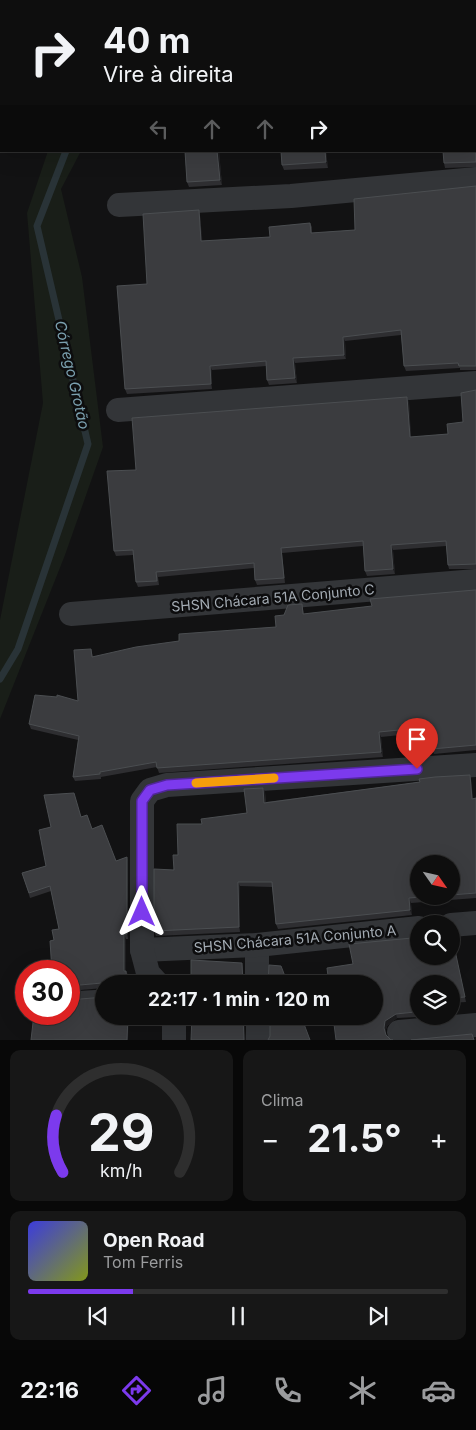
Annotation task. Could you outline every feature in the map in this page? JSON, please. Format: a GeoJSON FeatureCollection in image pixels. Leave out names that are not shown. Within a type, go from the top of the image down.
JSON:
{"type":"FeatureCollection","features":[{"type":"Feature","properties":{"kind":"street"},"geometry":{"type":"LineString","coordinates":[[119,205],[291,196],[476,179]]}},
{"type":"Feature","properties":{"kind":"street"},"geometry":{"type":"LineString","coordinates":[[118,410],[476,383]]}},
{"type":"Feature","properties":{"kind":"street","name":"SHSN Chácara 51A Conjunto C"},"geometry":{"type":"LineString","coordinates":[[71,614],[476,582]]}},
{"type":"Feature","properties":{"kind":"street"},"geometry":{"type":"LineString","coordinates":[[152,975],[142,950],[142,801],[150,790],[167,785],[476,765]]}},
{"type":"Feature","properties":{"kind":"street"},"geometry":{"type":"LineString","coordinates":[[460,924],[476,922]]}},
{"type":"Feature","properties":{"kind":"street","name":"SHSN Chácara 51A Conjunto A"},"geometry":{"type":"LineString","coordinates":[[142,950],[257,945],[410,929]]}},
{"type":"Feature","properties":{"kind":"street"},"geometry":{"type":"LineString","coordinates":[[257,945],[257,975]]}},
{"type":"Feature","properties":{"kind":"street"},"geometry":{"type":"LineString","coordinates":[[174,1025],[174,1040]]}},
{"type":"Feature","properties":{"kind":"street"},"geometry":{"type":"LineString","coordinates":[[258,1025],[258,1040]]}},
{"type":"Feature","properties":{"kind":"street"},"geometry":{"type":"LineString","coordinates":[[399,1032],[436,1035],[476,1025]]}},
{"type":"Feature","properties":{"kind":"lane"},"geometry":{"type":"LineString","coordinates":[[80,996],[95,996]]}},
{"type":"Feature","properties":{"kind":"shaded area"},"geometry":{"type":"Polygon","coordinates":[[[48,152],[80,152],[61,189],[82,277],[103,447],[65,555],[0,719],[0,620],[43,403],[27,213],[48,152]]]}},
{"type":"Feature","properties":{"kind":"building"},"geometry":{"type":"Polygon","coordinates":[[[185,152],[217,152],[220,180],[187,182],[185,152]]]}},
{"type":"Feature","properties":{"kind":"building"},"geometry":{"type":"Polygon","coordinates":[[[281,152],[325,152],[326,162],[282,165],[281,152]]]}},
{"type":"Feature","properties":{"kind":"building"},"geometry":{"type":"Polygon","coordinates":[[[443,152],[476,152],[476,162],[444,163],[443,152]]]}},
{"type":"Feature","properties":{"kind":"building"},"geometry":{"type":"Polygon","coordinates":[[[476,186],[476,366],[459,366],[458,363],[404,366],[401,330],[343,337],[344,355],[293,358],[295,378],[267,380],[266,361],[210,366],[211,384],[125,389],[117,286],[147,284],[143,214],[199,210],[201,241],[270,237],[269,227],[310,223],[311,233],[355,230],[354,199],[476,186]]]}},
{"type":"Feature","properties":{"kind":"building"},"geometry":{"type":"Polygon","coordinates":[[[476,390],[476,564],[448,565],[446,541],[391,545],[393,569],[365,571],[363,541],[281,548],[284,578],[255,580],[254,563],[156,572],[157,581],[136,582],[133,550],[114,551],[107,471],[136,470],[132,418],[407,397],[410,437],[448,434],[447,424],[463,422],[461,393],[476,390]]]}},
{"type":"Feature","properties":{"kind":"building"},"geometry":{"type":"Polygon","coordinates":[[[476,590],[476,745],[432,749],[429,727],[379,732],[381,752],[157,768],[156,762],[100,772],[100,774],[73,777],[79,736],[29,724],[35,695],[57,697],[57,695],[78,701],[74,650],[91,649],[92,657],[136,647],[179,641],[179,634],[276,627],[275,616],[284,615],[288,605],[302,604],[303,614],[372,606],[370,599],[476,590]]]}},
{"type":"Feature","properties":{"kind":"building"},"geometry":{"type":"Polygon","coordinates":[[[470,775],[472,799],[476,798],[476,893],[460,894],[460,855],[410,855],[410,910],[276,924],[272,882],[238,882],[239,927],[154,931],[154,869],[174,870],[173,855],[178,855],[177,824],[202,824],[201,819],[247,813],[244,789],[263,788],[264,803],[420,782],[419,779],[470,775]]]}},
{"type":"Feature","properties":{"kind":"building"},"geometry":{"type":"Polygon","coordinates":[[[74,793],[81,817],[87,815],[92,829],[102,825],[116,861],[127,857],[127,934],[124,934],[124,971],[126,971],[126,975],[95,975],[95,984],[80,985],[80,960],[51,960],[50,941],[54,940],[52,930],[59,929],[50,886],[29,893],[22,873],[46,866],[39,830],[51,827],[44,795],[74,793]]]}},
{"type":"Feature","properties":{"kind":"building"},"geometry":{"type":"Polygon","coordinates":[[[410,938],[410,965],[458,965],[465,997],[460,997],[460,975],[410,975],[410,1013],[396,1014],[385,1021],[386,1035],[391,1040],[336,1040],[334,1025],[383,1025],[383,975],[328,975],[327,968],[353,964],[349,944],[410,938]]]}},
{"type":"Feature","properties":{"kind":"building"},"geometry":{"type":"Polygon","coordinates":[[[191,960],[242,963],[243,975],[191,975],[191,960]]]}},
{"type":"Feature","properties":{"kind":"building"},"geometry":{"type":"Polygon","coordinates":[[[269,965],[281,966],[284,975],[268,975],[269,965]]]}},
{"type":"Feature","properties":{"kind":"building"},"geometry":{"type":"Polygon","coordinates":[[[95,998],[95,1025],[128,1025],[127,1040],[31,1040],[33,1025],[80,1025],[80,999],[95,998]]]}},
{"type":"Feature","properties":{"kind":"building"},"geometry":{"type":"Polygon","coordinates":[[[192,1025],[243,1025],[244,1040],[191,1040],[192,1025]]]}},
{"type":"Feature","properties":{"kind":"building"},"geometry":{"type":"Polygon","coordinates":[[[270,1025],[304,1025],[310,1040],[268,1040],[270,1025]]]}},
{"type":"Feature","properties":{"kind":"building"},"geometry":{"type":"Polygon","coordinates":[[[472,1034],[474,1040],[411,1040],[472,1034]]]}},
{"type":"Feature","properties":{"kind":"waterway","name":"Córrego Grotão"},"geometry":{"type":"LineString","coordinates":[[0,679],[18,649],[88,444],[37,226],[66,152]]}},
{"type":"Feature","properties":{"kind":"slow traffic"},"geometry":{"type":"LineString","coordinates":[[196,783],[274,778]]}},
{"type":"Feature","properties":{"kind":"route"},"geometry":{"type":"LineString","coordinates":[[142,912],[142,801],[150,790],[167,785],[417,769]]}}]}
